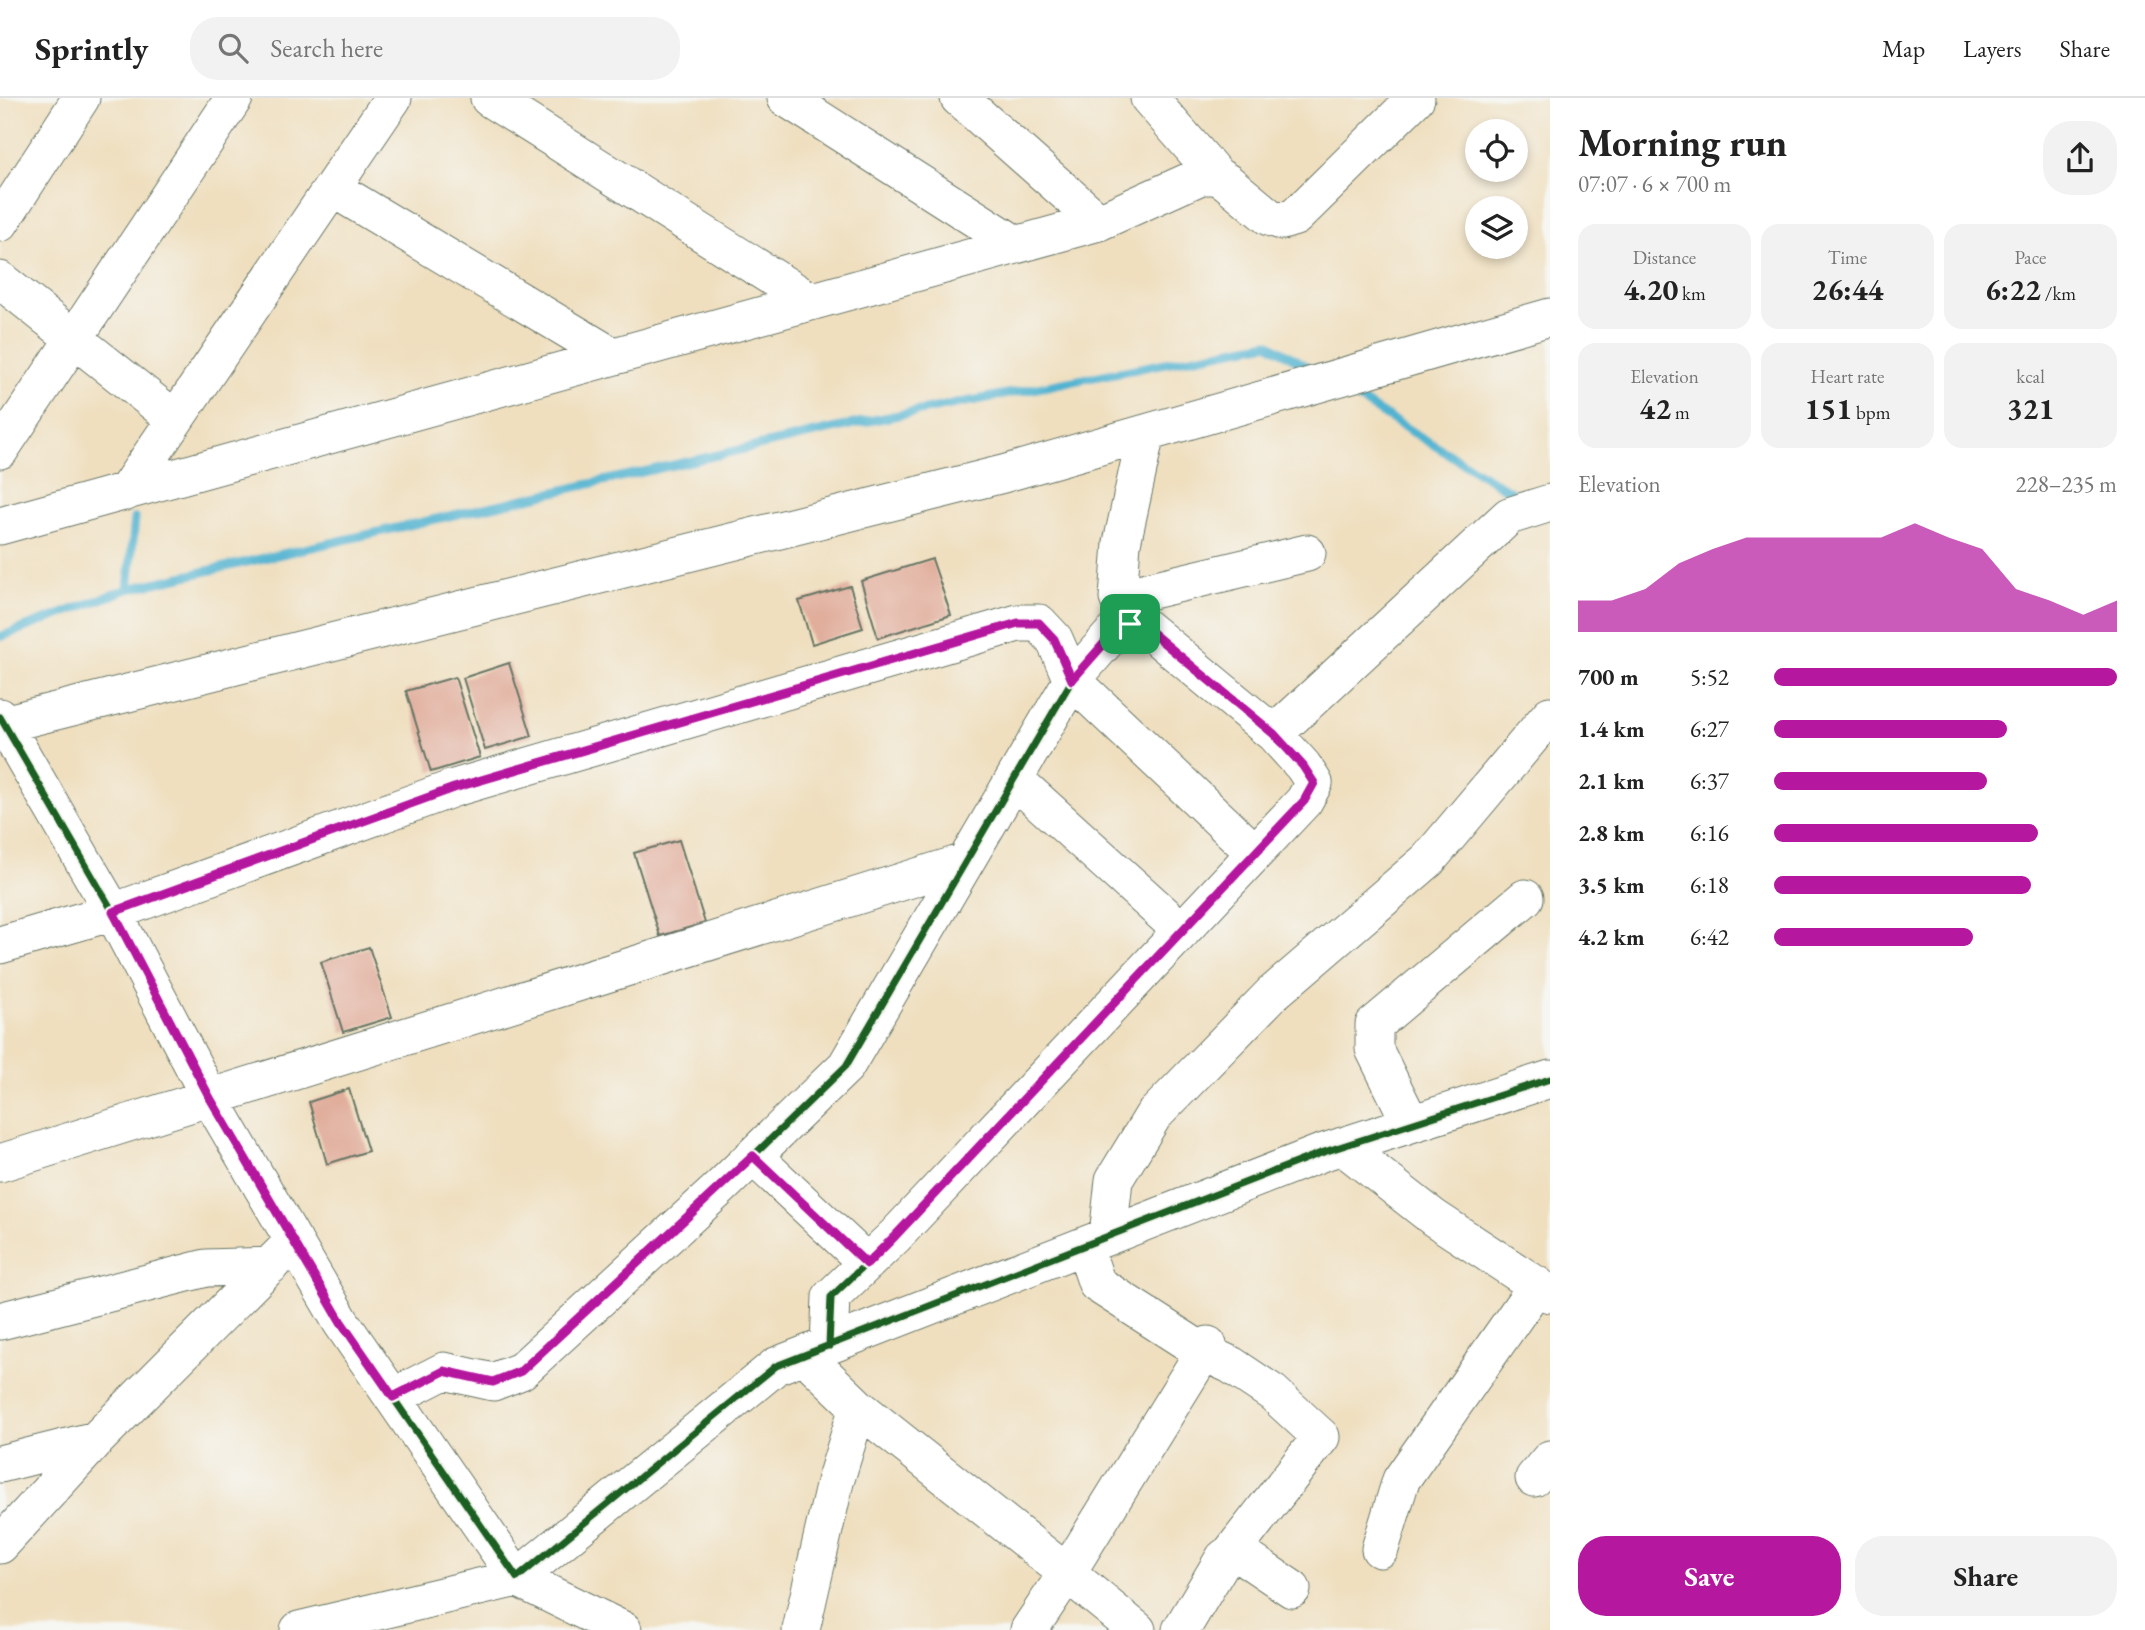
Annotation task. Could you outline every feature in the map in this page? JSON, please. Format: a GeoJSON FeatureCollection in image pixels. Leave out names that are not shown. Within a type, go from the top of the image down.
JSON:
{"type":"FeatureCollection","features":[{"type":"Feature","properties":{"kind":"street"},"geometry":{"type":"LineString","coordinates":[[0,223],[81,98]]}},
{"type":"Feature","properties":{"kind":"street"},"geometry":{"type":"LineString","coordinates":[[0,450],[234,98]]}},
{"type":"Feature","properties":{"kind":"street"},"geometry":{"type":"LineString","coordinates":[[126,492],[393,98]]}},
{"type":"Feature","properties":{"kind":"street"},"geometry":{"type":"LineString","coordinates":[[489,98],[810,301]]}},
{"type":"Feature","properties":{"kind":"street"},"geometry":{"type":"LineString","coordinates":[[786,98],[1015,244]]}},
{"type":"Feature","properties":{"kind":"street"},"geometry":{"type":"LineString","coordinates":[[959,98],[1099,222]]}},
{"type":"Feature","properties":{"kind":"street"},"geometry":{"type":"LineString","coordinates":[[1149,98],[1217,176],[1269,218],[1282,220],[1296,217],[1416,98]]}},
{"type":"Feature","properties":{"kind":"street"},"geometry":{"type":"LineString","coordinates":[[0,526],[1099,222],[1201,176],[1217,176]]}},
{"type":"Feature","properties":{"kind":"street"},"geometry":{"type":"LineString","coordinates":[[332,188],[612,355]]}},
{"type":"Feature","properties":{"kind":"street"},"geometry":{"type":"LineString","coordinates":[[0,280],[175,419]]}},
{"type":"Feature","properties":{"kind":"street"},"geometry":{"type":"LineString","coordinates":[[614,1628],[517,1577],[341,1322],[282,1254],[210,1098],[113,912],[1,722],[990,477],[1550,317]]}},
{"type":"Feature","properties":{"kind":"street"},"geometry":{"type":"LineString","coordinates":[[393,1397],[444,1371],[493,1382],[521,1371],[846,1066],[1072,680],[1115,631],[1124,611],[1122,543],[1146,433]]}},
{"type":"Feature","properties":{"kind":"street"},"geometry":{"type":"LineString","coordinates":[[1274,734],[1509,516],[1550,503]]}},
{"type":"Feature","properties":{"kind":"street"},"geometry":{"type":"LineString","coordinates":[[1124,611],[1307,553]]}},
{"type":"Feature","properties":{"kind":"street"},"geometry":{"type":"LineString","coordinates":[[816,1350],[831,1297],[895,1236],[1182,931],[1304,801],[1314,783],[1303,766],[1274,734],[1124,611]]}},
{"type":"Feature","properties":{"kind":"street"},"geometry":{"type":"LineString","coordinates":[[0,945],[113,912],[454,788],[1018,623],[1039,623],[1054,639],[1072,680],[1255,853]]}},
{"type":"Feature","properties":{"kind":"street"},"geometry":{"type":"LineString","coordinates":[[1181,1630],[1224,1558],[1231,1553],[1321,1437],[1273,1393],[1206,1348],[1097,1284],[1096,1241],[1114,1180],[1153,1116],[1272,994],[1428,860],[1550,715]]}},
{"type":"Feature","properties":{"kind":"street"},"geometry":{"type":"LineString","coordinates":[[1014,779],[1182,931]]}},
{"type":"Feature","properties":{"kind":"street"},"geometry":{"type":"LineString","coordinates":[[0,1163],[965,862]]}},
{"type":"Feature","properties":{"kind":"street"},"geometry":{"type":"LineString","coordinates":[[1411,1124],[1374,1049],[1374,1025],[1525,898]]}},
{"type":"Feature","properties":{"kind":"street"},"geometry":{"type":"LineString","coordinates":[[299,1630],[517,1577],[776,1366],[1342,1146],[1550,1079]]}},
{"type":"Feature","properties":{"kind":"street"},"geometry":{"type":"LineString","coordinates":[[1342,1146],[1434,1218],[1544,1289],[1401,1480],[1380,1549]]}},
{"type":"Feature","properties":{"kind":"street"},"geometry":{"type":"LineString","coordinates":[[753,1156],[867,1264]]}},
{"type":"Feature","properties":{"kind":"street"},"geometry":{"type":"LineString","coordinates":[[0,1321],[206,1268],[282,1254]]}},
{"type":"Feature","properties":{"kind":"street"},"geometry":{"type":"LineString","coordinates":[[0,1545],[96,1440],[282,1254]]}},
{"type":"Feature","properties":{"kind":"street"},"geometry":{"type":"LineString","coordinates":[[1029,1630],[1206,1348]]}},
{"type":"Feature","properties":{"kind":"street"},"geometry":{"type":"LineString","coordinates":[[816,1350],[858,1408],[1136,1630]]}},
{"type":"Feature","properties":{"kind":"street"},"geometry":{"type":"LineString","coordinates":[[801,1630],[835,1482],[858,1408]]}},
{"type":"Feature","properties":{"kind":"street"},"geometry":{"type":"LineString","coordinates":[[0,1464],[96,1440]]}},
{"type":"Feature","properties":{"kind":"street"},"geometry":{"type":"LineString","coordinates":[[1231,1553],[1240,1554],[1292,1589]]}},
{"type":"Feature","properties":{"kind":"building"},"geometry":{"type":"Polygon","coordinates":[[[932,559],[951,615],[878,638],[861,581],[932,559]]]}},
{"type":"Feature","properties":{"kind":"building"},"geometry":{"type":"Polygon","coordinates":[[[850,586],[863,628],[812,644],[799,601],[850,586]]]}},
{"type":"Feature","properties":{"kind":"building"},"geometry":{"type":"Polygon","coordinates":[[[509,663],[532,736],[485,750],[463,678],[509,663]]]}},
{"type":"Feature","properties":{"kind":"building"},"geometry":{"type":"Polygon","coordinates":[[[455,677],[480,757],[431,772],[406,691],[455,677]]]}},
{"type":"Feature","properties":{"kind":"building"},"geometry":{"type":"Polygon","coordinates":[[[679,840],[705,923],[660,936],[634,853],[679,840]]]}},
{"type":"Feature","properties":{"kind":"building"},"geometry":{"type":"Polygon","coordinates":[[[369,947],[392,1017],[343,1032],[321,962],[369,947]]]}},
{"type":"Feature","properties":{"kind":"building"},"geometry":{"type":"Polygon","coordinates":[[[349,1089],[368,1151],[327,1164],[309,1102],[349,1089]]]}},
{"type":"Feature","properties":{"kind":"waterway"},"geometry":{"type":"LineString","coordinates":[[0,637],[128,589],[863,422],[1268,343],[1316,372]]}},
{"type":"Feature","properties":{"kind":"waterway"},"geometry":{"type":"LineString","coordinates":[[1342,389],[1511,492]]}},
{"type":"Feature","properties":{"kind":"waterway"},"geometry":{"type":"LineString","coordinates":[[128,589],[135,518]]}},
{"type":"Feature","properties":{"kind":"cycle path"},"geometry":{"type":"LineString","coordinates":[[393,1397],[444,1371],[493,1382],[521,1371],[720,1188],[846,1066],[1072,680],[1115,631],[1131,624],[1146,628],[1274,734],[1303,766],[1314,783],[1304,801],[895,1236],[831,1297],[829,1346]]}},
{"type":"Feature","properties":{"kind":"cycle path"},"geometry":{"type":"LineString","coordinates":[[0,717],[113,912],[210,1098],[341,1322],[517,1578],[776,1366],[1321,1153],[1550,1079]]}},
{"type":"Feature","properties":{"kind":"route"},"geometry":{"type":"LineString","coordinates":[[1018,623],[1039,623],[1054,639],[1072,680],[1115,631],[1130,624],[1146,628],[1274,734],[1303,766],[1314,783],[1304,801],[895,1236],[867,1264],[753,1156],[521,1371],[493,1382],[444,1371],[393,1397],[341,1322],[210,1098],[113,912],[454,788],[1018,623]]}}]}
